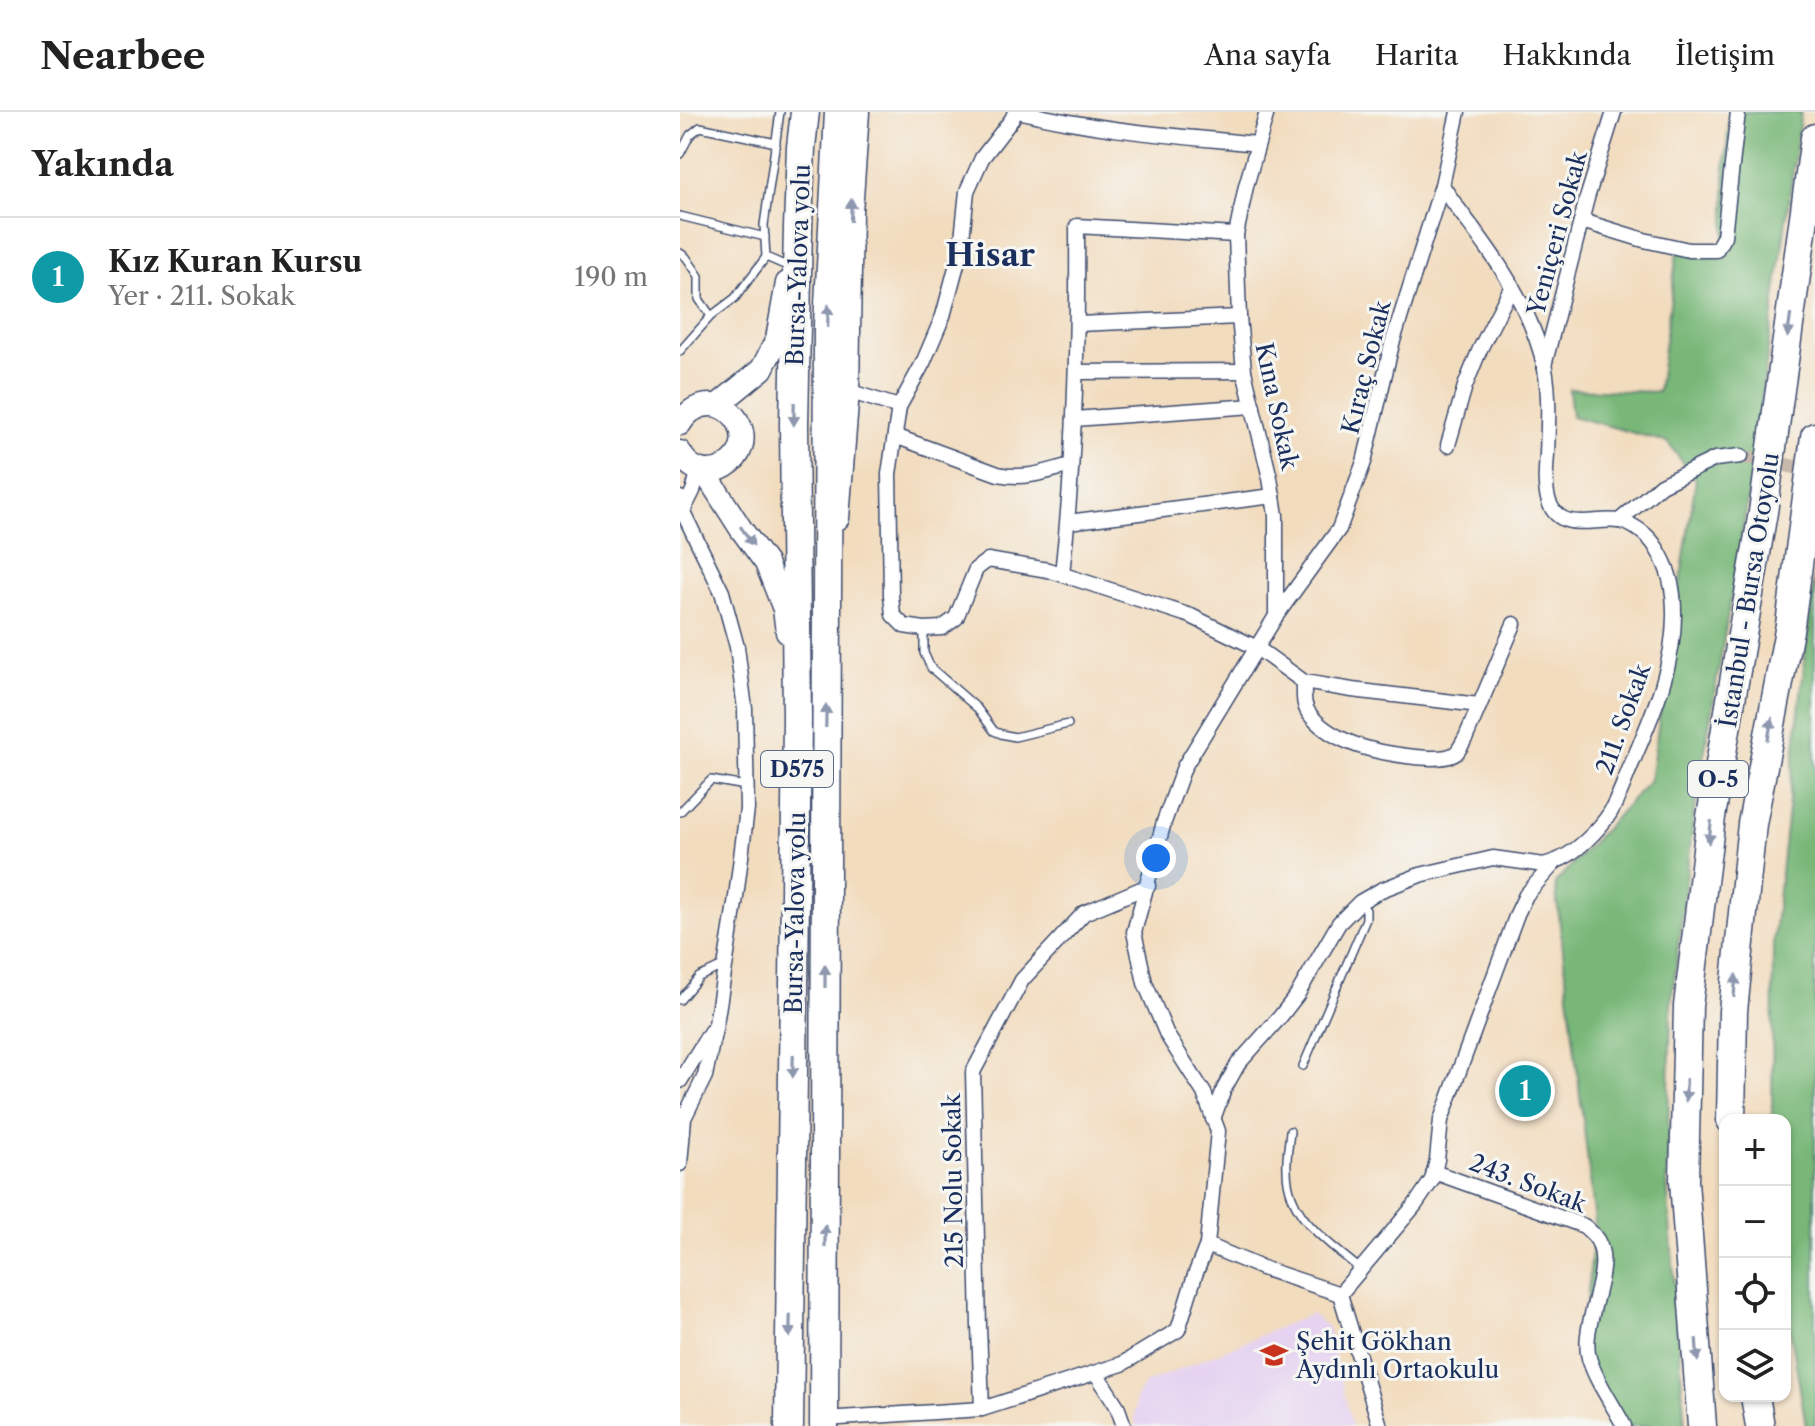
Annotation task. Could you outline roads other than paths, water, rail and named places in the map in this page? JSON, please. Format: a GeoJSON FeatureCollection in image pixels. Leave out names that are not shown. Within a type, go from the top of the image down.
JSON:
{"type":"FeatureCollection","features":[{"type":"Feature","properties":{"kind":"highway","name":"Bursa-Yalova yolu"},"geometry":{"type":"LineString","coordinates":[[789,1426],[797,718],[794,273],[805,112]]}},
{"type":"Feature","properties":{"kind":"highway","name":"Bursa-Yalova yolu"},"geometry":{"type":"LineString","coordinates":[[824,1422],[828,324],[839,112]]}},
{"type":"Feature","properties":{"kind":"highway","name":"İstanbul - Bursa Otoyolu"},"geometry":{"type":"LineString","coordinates":[[1702,1426],[1684,1181],[1688,1006],[1711,817],[1763,512],[1815,138]]}},
{"type":"Feature","properties":{"kind":"highway","name":"İstanbul - Bursa Otoyolu"},"geometry":{"type":"LineString","coordinates":[[1731,1114],[1733,1011],[1752,824],[1790,625],[1815,437]]}},
{"type":"Feature","properties":{"kind":"highway"},"geometry":{"type":"LineString","coordinates":[[1742,1402],[1744,1426]]}},
{"type":"Feature","properties":{"kind":"highway"},"geometry":{"type":"LineString","coordinates":[[1756,1402],[1760,1426]]}},
{"type":"Feature","properties":{"kind":"main road"},"geometry":{"type":"LineString","coordinates":[[827,594],[841,497],[848,391],[851,212],[858,112]]}},
{"type":"Feature","properties":{"kind":"main road"},"geometry":{"type":"LineString","coordinates":[[680,424],[692,409],[710,405],[762,369],[777,339],[794,273]]}},
{"type":"Feature","properties":{"kind":"main road"},"geometry":{"type":"LineString","coordinates":[[680,400],[710,405],[733,414],[743,435],[737,456],[721,469],[689,464]]}},
{"type":"Feature","properties":{"kind":"main road"},"geometry":{"type":"LineString","coordinates":[[689,464],[766,563],[784,609],[797,718]]}},
{"type":"Feature","properties":{"kind":"street"},"geometry":{"type":"LineString","coordinates":[[1015,112],[982,158],[967,191],[961,249],[943,316],[923,363],[899,407],[889,474],[893,615],[904,626],[942,628],[956,618],[976,569],[988,560],[1015,564],[1062,574],[1191,616],[1257,648],[1304,682],[1479,705]]}},
{"type":"Feature","properties":{"kind":"street"},"geometry":{"type":"LineString","coordinates":[[1022,112],[1098,126],[1257,144]]}},
{"type":"Feature","properties":{"kind":"street","name":"Kına Sokak"},"geometry":{"type":"LineString","coordinates":[[1267,112],[1236,235],[1244,371],[1276,515],[1276,616]]}},
{"type":"Feature","properties":{"kind":"street","name":"Kıraç Sokak"},"geometry":{"type":"LineString","coordinates":[[1213,1119],[1204,1093],[1167,1035],[1145,983],[1134,932],[1164,822],[1184,767],[1276,616],[1339,529],[1364,462],[1392,344],[1442,185],[1456,112]]}},
{"type":"Feature","properties":{"kind":"street","name":"Yeniçeri Sokak"},"geometry":{"type":"LineString","coordinates":[[1544,366],[1614,112]]}},
{"type":"Feature","properties":{"kind":"street"},"geometry":{"type":"LineString","coordinates":[[1582,221],[1689,250],[1716,250],[1724,236],[1738,112]]}},
{"type":"Feature","properties":{"kind":"street"},"geometry":{"type":"LineString","coordinates":[[1442,185],[1512,286],[1532,329],[1544,366],[1548,395],[1546,475],[1548,500],[1555,512],[1568,521],[1619,521],[1661,485],[1715,459],[1741,456]]}},
{"type":"Feature","properties":{"kind":"street"},"geometry":{"type":"LineString","coordinates":[[1062,574],[1077,372],[1077,226],[1236,235]]}},
{"type":"Feature","properties":{"kind":"street"},"geometry":{"type":"LineString","coordinates":[[1448,445],[1465,386],[1512,286]]}},
{"type":"Feature","properties":{"kind":"street"},"geometry":{"type":"LineString","coordinates":[[1078,324],[1239,317]]}},
{"type":"Feature","properties":{"kind":"street"},"geometry":{"type":"LineString","coordinates":[[1077,372],[1244,371]]}},
{"type":"Feature","properties":{"kind":"street"},"geometry":{"type":"LineString","coordinates":[[848,391],[899,407]]}},
{"type":"Feature","properties":{"kind":"street"},"geometry":{"type":"LineString","coordinates":[[1074,419],[1253,406]]}},
{"type":"Feature","properties":{"kind":"street"},"geometry":{"type":"LineString","coordinates":[[895,436],[1009,477],[1024,478],[1071,465]]}},
{"type":"Feature","properties":{"kind":"street"},"geometry":{"type":"LineString","coordinates":[[680,1164],[684,1118],[705,1076],[716,1024],[747,809],[745,709],[737,647],[722,592],[681,505],[693,491],[689,464]]}},
{"type":"Feature","properties":{"kind":"street"},"geometry":{"type":"LineString","coordinates":[[1068,522],[1273,496]]}},
{"type":"Feature","properties":{"kind":"street","name":"211. Sokak"},"geometry":{"type":"LineString","coordinates":[[1340,1294],[1415,1205],[1432,1180],[1441,1120],[1517,914],[1526,895],[1556,861],[1585,842],[1610,813],[1657,703],[1674,615],[1672,585],[1663,558],[1652,539],[1619,521]]}},
{"type":"Feature","properties":{"kind":"street"},"geometry":{"type":"LineString","coordinates":[[1304,682],[1304,704],[1310,716],[1326,729],[1360,746],[1397,754],[1446,758],[1456,753],[1466,737],[1514,624]]}},
{"type":"Feature","properties":{"kind":"street"},"geometry":{"type":"LineString","coordinates":[[824,1422],[856,1422],[982,1409],[1122,1364],[1178,1330],[1207,1245],[1218,1131],[1213,1119],[1224,1089],[1238,1064],[1297,995],[1339,923],[1360,902],[1420,875],[1493,858],[1544,865],[1556,861]]}},
{"type":"Feature","properties":{"kind":"street","name":"215 Nolu Sokak"},"geometry":{"type":"LineString","coordinates":[[982,1409],[973,1072],[1022,980],[1084,913],[1148,886]]}},
{"type":"Feature","properties":{"kind":"street"},"geometry":{"type":"LineString","coordinates":[[680,1081],[716,1024]]}},
{"type":"Feature","properties":{"kind":"street","name":"243. Sokak"},"geometry":{"type":"LineString","coordinates":[[1434,1172],[1584,1226],[1596,1237],[1601,1249],[1601,1270],[1588,1357],[1624,1426]]}},
{"type":"Feature","properties":{"kind":"street"},"geometry":{"type":"LineString","coordinates":[[1207,1245],[1262,1268],[1340,1294],[1380,1426]]}},
{"type":"Feature","properties":{"kind":"street"},"geometry":{"type":"LineString","coordinates":[[1096,1373],[1117,1406],[1124,1426]]}},
{"type":"Feature","properties":{"kind":"lane"},"geometry":{"type":"LineString","coordinates":[[680,351],[711,316],[735,298],[766,257],[764,225],[780,112]]}},
{"type":"Feature","properties":{"kind":"lane"},"geometry":{"type":"LineString","coordinates":[[680,154],[690,135],[700,127],[776,143]]}},
{"type":"Feature","properties":{"kind":"lane"},"geometry":{"type":"LineString","coordinates":[[680,216],[765,237]]}},
{"type":"Feature","properties":{"kind":"lane"},"geometry":{"type":"LineString","coordinates":[[680,253],[699,276],[699,299],[711,316]]}},
{"type":"Feature","properties":{"kind":"lane"},"geometry":{"type":"LineString","coordinates":[[766,257],[794,273]]}},
{"type":"Feature","properties":{"kind":"lane"},"geometry":{"type":"LineString","coordinates":[[924,629],[924,653],[931,668],[977,708],[994,731],[1015,737],[1068,724]]}},
{"type":"Feature","properties":{"kind":"lane"},"geometry":{"type":"LineString","coordinates":[[680,812],[711,780],[746,786]]}},
{"type":"Feature","properties":{"kind":"lane"},"geometry":{"type":"LineString","coordinates":[[1303,1066],[1365,923],[1366,910],[1360,902]]}},
{"type":"Feature","properties":{"kind":"lane"},"geometry":{"type":"LineString","coordinates":[[680,1000],[699,977],[725,965]]}},
{"type":"Feature","properties":{"kind":"lane"},"geometry":{"type":"LineString","coordinates":[[1290,1131],[1286,1172],[1295,1206],[1308,1225],[1360,1269]]}},
{"type":"Feature","properties":{"kind":"tunnel"},"geometry":{"type":"LineString","coordinates":[[1741,456],[1815,471]]}},
{"type":"Feature","properties":{"kind":"place","name":"Kız Kuran Kursu"},"geometry":{"type":"Point","coordinates":[1525,1091]}},
{"type":"Feature","properties":{"kind":"place","name":"Şehit Gökhan Aydınlı Ortaokulu"},"geometry":{"type":"Point","coordinates":[1274,1355]}},
{"type":"Feature","properties":{"kind":"district","name":"Hisar"},"geometry":{"type":"Point","coordinates":[990,254]}}]}
